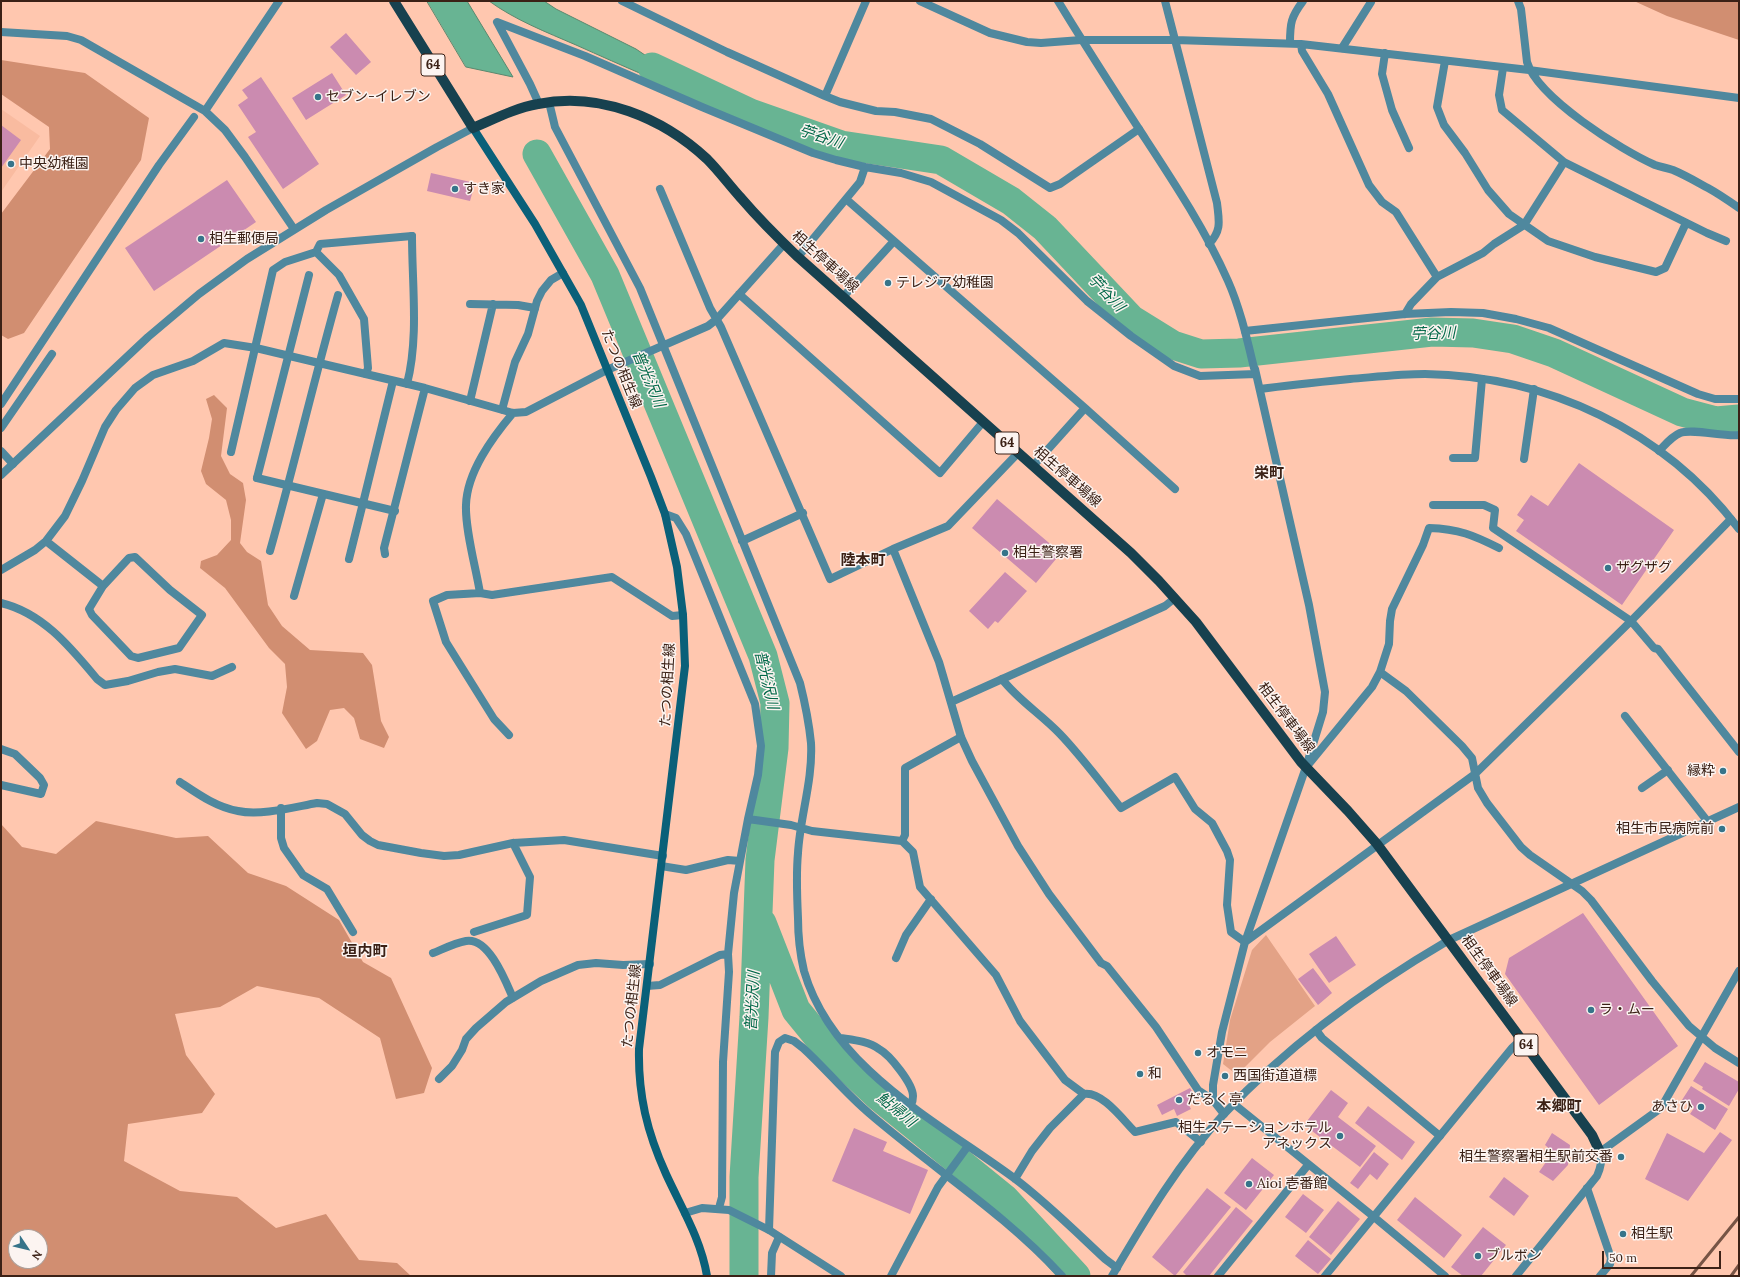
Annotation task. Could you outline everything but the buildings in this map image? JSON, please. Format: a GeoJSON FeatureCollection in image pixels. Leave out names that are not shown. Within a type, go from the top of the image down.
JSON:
{"type":"FeatureCollection","features":[{"type":"Feature","properties":{"kind":"main road","name":"64"},"geometry":{"type":"LineString","coordinates":[[394,1],[473,128]]}},
{"type":"Feature","properties":{"kind":"main road","name":"相生停車場線"},"geometry":{"type":"LineString","coordinates":[[473,128],[505,114],[544,103],[563,101],[595,102],[628,110],[658,125],[683,139],[708,160],[763,223],[784,244],[1131,553],[1175,598],[1220,652],[1271,723],[1306,767],[1377,844],[1592,1135],[1600,1152]]}},
{"type":"Feature","properties":{"kind":"main road","name":"たつの相生線"},"geometry":{"type":"LineString","coordinates":[[473,128],[534,224],[581,305],[665,514],[676,567],[683,615],[685,666],[639,1049],[640,1095],[655,1148],[698,1242],[707,1276]]}},
{"type":"Feature","properties":{"kind":"street"},"geometry":{"type":"LineString","coordinates":[[205,111],[279,1]]}},
{"type":"Feature","properties":{"kind":"street"},"geometry":{"type":"LineString","coordinates":[[622,1],[727,52],[840,102],[876,111],[895,112],[931,119],[980,144],[1050,188],[1060,184],[1139,129]]}},
{"type":"Feature","properties":{"kind":"street"},"geometry":{"type":"LineString","coordinates":[[825,96],[866,1]]}},
{"type":"Feature","properties":{"kind":"street"},"geometry":{"type":"LineString","coordinates":[[920,1],[990,33],[1009,38],[1041,43],[1081,40],[1175,40],[1290,43],[1529,70],[1739,98]]}},
{"type":"Feature","properties":{"kind":"street"},"geometry":{"type":"LineString","coordinates":[[1058,1],[1081,40],[1186,201],[1228,281],[1246,334],[1260,389],[1309,605],[1325,692],[1323,712],[1306,767],[1245,942],[1222,1032],[1212,1100]]}},
{"type":"Feature","properties":{"kind":"street"},"geometry":{"type":"LineString","coordinates":[[1165,1],[1217,203],[1220,228],[1209,244]]}},
{"type":"Feature","properties":{"kind":"street"},"geometry":{"type":"LineString","coordinates":[[1290,43],[1292,16],[1303,1]]}},
{"type":"Feature","properties":{"kind":"street"},"geometry":{"type":"LineString","coordinates":[[1518,1],[1521,9],[1529,70],[1546,92],[1557,102],[1588,124],[1640,157],[1656,165],[1673,170],[1709,188],[1739,208]]}},
{"type":"Feature","properties":{"kind":"street"},"geometry":{"type":"LineString","coordinates":[[1342,48],[1371,2]]}},
{"type":"Feature","properties":{"kind":"street"},"geometry":{"type":"LineString","coordinates":[[1117,1268],[1104,1259],[1015,1179],[966,1149],[911,1105],[858,1059],[825,1018],[813,994],[804,970],[800,947],[798,917],[798,854],[811,744],[806,709],[800,683],[661,347],[626,258],[555,127],[544,103],[530,84],[497,22],[585,56],[774,138],[824,157],[864,167],[901,173],[931,182],[1001,220],[1018,233],[1087,301],[1131,336],[1174,366],[1200,376],[1255,371]]}},
{"type":"Feature","properties":{"kind":"street"},"geometry":{"type":"LineString","coordinates":[[1,32],[66,36],[81,40],[205,111],[225,130],[245,156],[294,229]]}},
{"type":"Feature","properties":{"kind":"street"},"geometry":{"type":"LineString","coordinates":[[1301,44],[1302,51],[1328,94],[1369,185],[1382,202],[1396,212],[1437,277]]}},
{"type":"Feature","properties":{"kind":"street"},"geometry":{"type":"LineString","coordinates":[[1385,53],[1382,74],[1392,110],[1409,148]]}},
{"type":"Feature","properties":{"kind":"street"},"geometry":{"type":"LineString","coordinates":[[1445,61],[1437,107],[1444,125],[1465,153],[1488,190],[1509,214],[1524,225],[1548,241],[1595,257],[1656,272],[1665,268],[1686,223]]}},
{"type":"Feature","properties":{"kind":"street"},"geometry":{"type":"LineString","coordinates":[[1502,68],[1498,95],[1502,110],[1564,162],[1686,223],[1726,241]]}},
{"type":"Feature","properties":{"kind":"street"},"geometry":{"type":"LineString","coordinates":[[1,404],[159,165],[194,117]]}},
{"type":"Feature","properties":{"kind":"street"},"geometry":{"type":"LineString","coordinates":[[1,475],[148,337],[199,294],[246,259],[294,229],[473,128]]}},
{"type":"Feature","properties":{"kind":"street"},"geometry":{"type":"LineString","coordinates":[[1405,314],[1411,304],[1437,277],[1483,254],[1494,244],[1524,225],[1564,162]]}},
{"type":"Feature","properties":{"kind":"street"},"geometry":{"type":"LineString","coordinates":[[798,257],[860,182],[864,167]]}},
{"type":"Feature","properties":{"kind":"street"},"geometry":{"type":"LineString","coordinates":[[660,189],[710,308],[717,319],[803,513],[830,579],[893,549],[948,526],[1018,453]]}},
{"type":"Feature","properties":{"kind":"street"},"geometry":{"type":"LineString","coordinates":[[846,199],[1085,408],[1175,489]]}},
{"type":"Feature","properties":{"kind":"street"},"geometry":{"type":"LineString","coordinates":[[231,452],[273,270],[285,262],[316,252],[320,244],[412,236],[414,331],[411,368],[407,384]]}},
{"type":"Feature","properties":{"kind":"street"},"geometry":{"type":"LineString","coordinates":[[843,297],[894,241]]}},
{"type":"Feature","properties":{"kind":"street"},"geometry":{"type":"LineString","coordinates":[[1,570],[35,550],[46,541],[64,516],[82,481],[105,427],[116,410],[135,388],[153,375],[193,361],[224,343],[256,348],[425,388],[512,413],[526,412],[607,370],[708,326],[717,319],[784,244]]}},
{"type":"Feature","properties":{"kind":"street"},"geometry":{"type":"LineString","coordinates":[[316,252],[339,275],[364,319],[368,368],[366,374]]}},
{"type":"Feature","properties":{"kind":"street"},"geometry":{"type":"LineString","coordinates":[[502,410],[515,362],[528,334],[535,308],[542,291],[551,280],[562,273]]}},
{"type":"Feature","properties":{"kind":"street"},"geometry":{"type":"LineString","coordinates":[[309,275],[258,478],[395,511]]}},
{"type":"Feature","properties":{"kind":"street"},"geometry":{"type":"LineString","coordinates":[[739,294],[940,473],[983,422]]}},
{"type":"Feature","properties":{"kind":"street"},"geometry":{"type":"LineString","coordinates":[[270,551],[289,485],[319,363],[338,295]]}},
{"type":"Feature","properties":{"kind":"street"},"geometry":{"type":"LineString","coordinates":[[470,304],[518,305],[535,308]]}},
{"type":"Feature","properties":{"kind":"street"},"geometry":{"type":"LineString","coordinates":[[470,401],[493,304]]}},
{"type":"Feature","properties":{"kind":"street"},"geometry":{"type":"LineString","coordinates":[[1246,334],[1405,314],[1451,312],[1483,313],[1516,319],[1549,328],[1698,394],[1715,399],[1739,399]]}},
{"type":"Feature","properties":{"kind":"street"},"geometry":{"type":"LineString","coordinates":[[1,428],[52,354]]}},
{"type":"Feature","properties":{"kind":"street"},"geometry":{"type":"LineString","coordinates":[[1260,389],[1397,374],[1465,376],[1534,389],[1557,396],[1605,417],[1659,451],[1703,488],[1739,529]]}},
{"type":"Feature","properties":{"kind":"street"},"geometry":{"type":"LineString","coordinates":[[1454,458],[1475,458],[1482,379]]}},
{"type":"Feature","properties":{"kind":"street"},"geometry":{"type":"LineString","coordinates":[[349,559],[393,381]]}},
{"type":"Feature","properties":{"kind":"street"},"geometry":{"type":"LineString","coordinates":[[385,554],[384,548],[395,511],[425,388]]}},
{"type":"Feature","properties":{"kind":"street"},"geometry":{"type":"LineString","coordinates":[[1524,459],[1534,389]]}},
{"type":"Feature","properties":{"kind":"street"},"geometry":{"type":"LineString","coordinates":[[1033,466],[1085,408]]}},
{"type":"Feature","properties":{"kind":"street"},"geometry":{"type":"LineString","coordinates":[[480,593],[467,523],[466,505],[469,487],[478,465],[492,438],[512,413]]}},
{"type":"Feature","properties":{"kind":"street"},"geometry":{"type":"LineString","coordinates":[[1659,451],[1670,438],[1682,432],[1730,436],[1739,435]]}},
{"type":"Feature","properties":{"kind":"street"},"geometry":{"type":"LineString","coordinates":[[1,451],[13,464]]}},
{"type":"Feature","properties":{"kind":"street"},"geometry":{"type":"LineString","coordinates":[[294,596],[323,494]]}},
{"type":"Feature","properties":{"kind":"street"},"geometry":{"type":"LineString","coordinates":[[1433,505],[1484,506],[1495,510],[1493,528],[1631,620],[1654,648],[1658,649],[1668,661],[1739,752]]}},
{"type":"Feature","properties":{"kind":"street"},"geometry":{"type":"LineString","coordinates":[[742,541],[803,513]]}},
{"type":"Feature","properties":{"kind":"street"},"geometry":{"type":"LineString","coordinates":[[665,514],[676,518],[686,534],[756,704],[761,746],[751,819],[740,861],[734,893],[728,954],[729,972],[723,1062],[722,1197],[719,1208]]}},
{"type":"Feature","properties":{"kind":"street"},"geometry":{"type":"LineString","coordinates":[[1245,942],[1377,844],[1475,774],[1731,519]]}},
{"type":"Feature","properties":{"kind":"street"},"geometry":{"type":"LineString","coordinates":[[1306,767],[1372,687],[1380,672],[1389,644],[1392,610],[1424,545],[1429,528],[1450,528],[1472,534],[1499,548]]}},
{"type":"Feature","properties":{"kind":"street"},"geometry":{"type":"LineString","coordinates":[[46,541],[103,586]]}},
{"type":"Feature","properties":{"kind":"street"},"geometry":{"type":"LineString","coordinates":[[893,549],[939,662],[961,737],[1003,819],[1049,894],[1101,963],[1107,966],[1156,1027],[1198,1090],[1212,1100],[1224,1114]]}},
{"type":"Feature","properties":{"kind":"street"},"geometry":{"type":"LineString","coordinates":[[130,558],[135,558],[170,590],[202,615],[179,648],[138,658],[131,656],[88,609],[103,586],[130,558]]}},
{"type":"Feature","properties":{"kind":"street"},"geometry":{"type":"LineString","coordinates":[[509,735],[494,719],[446,642],[434,601],[447,595],[480,593],[492,595],[612,577],[672,616],[683,615]]}},
{"type":"Feature","properties":{"kind":"street"},"geometry":{"type":"LineString","coordinates":[[951,702],[1165,606],[1175,598]]}},
{"type":"Feature","properties":{"kind":"street"},"geometry":{"type":"LineString","coordinates":[[1,602],[25,612],[56,633],[97,679],[105,685],[121,683],[158,672],[175,669],[212,676],[232,667]]}},
{"type":"Feature","properties":{"kind":"street"},"geometry":{"type":"LineString","coordinates":[[1380,672],[1406,691],[1462,746],[1472,758],[1478,788],[1487,803],[1521,847],[1530,855],[1582,891],[1591,900],[1657,987],[1689,1026],[1702,1038],[1739,1063]]}},
{"type":"Feature","properties":{"kind":"street"},"geometry":{"type":"LineString","coordinates":[[1002,678],[1013,693],[1059,733],[1092,771],[1121,808],[1175,778],[1195,809],[1212,823],[1228,851],[1230,860],[1227,906],[1228,920],[1231,932],[1245,942]]}},
{"type":"Feature","properties":{"kind":"street"},"geometry":{"type":"LineString","coordinates":[[1625,716],[1708,822]]}},
{"type":"Feature","properties":{"kind":"street"},"geometry":{"type":"LineString","coordinates":[[902,841],[905,834],[905,768],[961,737]]}},
{"type":"Feature","properties":{"kind":"street"},"geometry":{"type":"LineString","coordinates":[[1,749],[15,754],[40,778],[44,785],[41,794],[1,785]]}},
{"type":"Feature","properties":{"kind":"street"},"geometry":{"type":"LineString","coordinates":[[1642,788],[1668,770]]}},
{"type":"Feature","properties":{"kind":"street"},"geometry":{"type":"LineString","coordinates":[[180,782],[206,799],[224,808],[238,812],[254,812],[317,803],[327,804],[346,814],[362,835],[370,841],[378,845],[421,853],[444,856],[459,855],[513,843],[564,840],[663,856]]}},
{"type":"Feature","properties":{"kind":"street"},"geometry":{"type":"LineString","coordinates":[[1112,1276],[1156,1204],[1201,1142],[1224,1114],[1259,1079],[1316,1030],[1389,977],[1448,940],[1572,885],[1739,807]]}},
{"type":"Feature","properties":{"kind":"street"},"geometry":{"type":"LineString","coordinates":[[281,808],[281,838],[284,848],[303,875],[327,889],[354,932]]}},
{"type":"Feature","properties":{"kind":"street"},"geometry":{"type":"LineString","coordinates":[[751,819],[791,825],[801,829],[902,841],[913,852],[920,887],[996,975],[1020,1021],[1065,1080],[1084,1094]]}},
{"type":"Feature","properties":{"kind":"street"},"geometry":{"type":"LineString","coordinates":[[474,932],[527,915],[530,877],[513,843]]}},
{"type":"Feature","properties":{"kind":"street"},"geometry":{"type":"LineString","coordinates":[[661,866],[686,870],[728,860],[740,861]]}},
{"type":"Feature","properties":{"kind":"street"},"geometry":{"type":"LineString","coordinates":[[896,958],[906,935],[931,899]]}},
{"type":"Feature","properties":{"kind":"street"},"geometry":{"type":"LineString","coordinates":[[433,953],[467,941],[475,942],[493,957],[501,969],[514,998]]}},
{"type":"Feature","properties":{"kind":"street"},"geometry":{"type":"LineString","coordinates":[[647,986],[660,985],[720,955],[728,954]]}},
{"type":"Feature","properties":{"kind":"street"},"geometry":{"type":"LineString","coordinates":[[439,1079],[452,1066],[462,1050],[466,1039],[476,1028],[514,998],[541,981],[578,965],[596,963],[623,965],[650,964]]}},
{"type":"Feature","properties":{"kind":"street"},"geometry":{"type":"LineString","coordinates":[[1516,1276],[1588,1188],[1601,1168],[1602,1160],[1600,1152],[1661,1108],[1739,971]]}},
{"type":"Feature","properties":{"kind":"street"},"geometry":{"type":"LineString","coordinates":[[1316,1030],[1322,1038],[1440,1136]]}},
{"type":"Feature","properties":{"kind":"street"},"geometry":{"type":"LineString","coordinates":[[767,1228],[775,1052],[779,1042],[785,1038],[794,1041],[803,1048],[870,1114],[949,1172],[1025,1238],[1062,1276]]}},
{"type":"Feature","properties":{"kind":"street"},"geometry":{"type":"LineString","coordinates":[[840,1038],[862,1041],[879,1048],[890,1057],[910,1085],[913,1096],[911,1105]]}},
{"type":"Feature","properties":{"kind":"street"},"geometry":{"type":"LineString","coordinates":[[1326,1276],[1512,1048],[1522,1039]]}},
{"type":"Feature","properties":{"kind":"street"},"geometry":{"type":"LineString","coordinates":[[1015,1179],[1032,1151],[1050,1128],[1084,1094],[1091,1093],[1100,1097],[1135,1132],[1176,1122],[1201,1142]]}},
{"type":"Feature","properties":{"kind":"street"},"geometry":{"type":"LineString","coordinates":[[1234,1104],[1445,1276]]}},
{"type":"Feature","properties":{"kind":"street"},"geometry":{"type":"LineString","coordinates":[[891,1276],[938,1187],[966,1149]]}},
{"type":"Feature","properties":{"kind":"street"},"geometry":{"type":"LineString","coordinates":[[1218,1276],[1308,1164]]}},
{"type":"Feature","properties":{"kind":"street"},"geometry":{"type":"LineString","coordinates":[[1588,1188],[1611,1258],[1610,1264],[1600,1276]]}},
{"type":"Feature","properties":{"kind":"street"},"geometry":{"type":"LineString","coordinates":[[685,1213],[702,1208],[719,1208],[728,1210],[767,1228],[841,1276]]}},
{"type":"Feature","properties":{"kind":"street"},"geometry":{"type":"LineString","coordinates":[[771,1276],[772,1253],[779,1237]]}},
{"type":"Feature","properties":{"kind":"shaded area"},"geometry":{"type":"Polygon","coordinates":[[[427,1],[467,1],[513,77],[466,67],[427,1]]]}},
{"type":"Feature","properties":{"kind":"shaded area"},"geometry":{"type":"Polygon","coordinates":[[[489,1],[544,1],[556,9],[636,49],[719,105],[647,76],[542,30],[509,14],[489,1]]]}},
{"type":"Feature","properties":{"kind":"shaded area"},"geometry":{"type":"Polygon","coordinates":[[[1634,1],[1739,1],[1739,40],[1667,16],[1634,1]]]}},
{"type":"Feature","properties":{"kind":"shaded area"},"geometry":{"type":"Polygon","coordinates":[[[1,60],[85,73],[149,118],[141,160],[24,333],[8,339],[1,335],[1,214],[50,149],[49,127],[1,94],[1,60]]]}},
{"type":"Feature","properties":{"kind":"shaded area","name":"中央幼稚園"},"geometry":{"type":"Polygon","coordinates":[[[1,109],[40,136],[1,192],[1,109]]]}},
{"type":"Feature","properties":{"kind":"shaded area"},"geometry":{"type":"Polygon","coordinates":[[[214,395],[227,408],[221,456],[230,474],[243,483],[246,500],[240,543],[247,552],[261,561],[268,605],[282,626],[310,650],[363,653],[372,665],[381,721],[389,737],[384,748],[360,739],[354,718],[344,708],[330,710],[317,741],[306,749],[282,713],[287,687],[285,664],[269,648],[225,588],[200,568],[201,561],[217,555],[231,540],[231,520],[226,500],[206,484],[201,471],[212,419],[206,399],[214,395]]]}},
{"type":"Feature","properties":{"kind":"shaded area"},"geometry":{"type":"Polygon","coordinates":[[[96,821],[176,838],[208,836],[248,873],[286,886],[339,920],[363,962],[391,978],[432,1068],[424,1093],[396,1099],[380,1038],[319,998],[257,986],[220,1007],[175,1014],[186,1055],[215,1094],[202,1113],[128,1124],[124,1161],[180,1191],[237,1197],[276,1228],[326,1214],[359,1260],[397,1263],[411,1276],[1,1276],[1,824],[22,847],[56,854],[96,821]]]}},
{"type":"Feature","properties":{"kind":"shaded area"},"geometry":{"type":"Polygon","coordinates":[[[1266,935],[1315,1006],[1270,1042],[1237,1075],[1223,1064],[1230,1020],[1252,950],[1266,935]]]}},
{"type":"Feature","properties":{"kind":"waterway","name":"苧谷川"},"geometry":{"type":"LineString","coordinates":[[652,67],[750,113],[841,145],[941,160],[1011,201],[1045,228],[1131,319],[1173,345],[1201,354],[1239,353],[1432,332],[1473,333],[1513,339],[1554,353],[1682,412],[1716,421],[1739,419]]}},
{"type":"Feature","properties":{"kind":"waterway","name":"普光沢川"},"geometry":{"type":"LineString","coordinates":[[537,154],[605,275],[763,656],[775,703],[774,748],[760,860],[754,1017],[744,1177],[744,1276]]}},
{"type":"Feature","properties":{"kind":"waterway","name":"鮎帰川"},"geometry":{"type":"LineString","coordinates":[[762,923],[796,1010],[827,1048],[878,1096],[1005,1199],[1076,1276]]}},
{"type":"Feature","properties":{"kind":"railway"},"geometry":{"type":"LineString","coordinates":[[1691,1276],[1739,1217]]}},
{"type":"Feature","properties":{"kind":"railway"},"geometry":{"type":"LineString","coordinates":[[1731,1276],[1739,1265]]}},
{"type":"Feature","properties":{"kind":"place","name":"セブン-イレブン"},"geometry":{"type":"Point","coordinates":[318,97]}},
{"type":"Feature","properties":{"kind":"place","name":"中央幼稚園"},"geometry":{"type":"Point","coordinates":[11,164]}},
{"type":"Feature","properties":{"kind":"place","name":"すき家"},"geometry":{"type":"Point","coordinates":[455,189]}},
{"type":"Feature","properties":{"kind":"place","name":"相生郵便局"},"geometry":{"type":"Point","coordinates":[201,239]}},
{"type":"Feature","properties":{"kind":"place","name":"テレジア幼稚園"},"geometry":{"type":"Point","coordinates":[888,283]}},
{"type":"Feature","properties":{"kind":"place","name":"相生警察署"},"geometry":{"type":"Point","coordinates":[1005,553]}},
{"type":"Feature","properties":{"kind":"place","name":"ザグザグ"},"geometry":{"type":"Point","coordinates":[1608,568]}},
{"type":"Feature","properties":{"kind":"place","name":"縁粋"},"geometry":{"type":"Point","coordinates":[1723,771]}},
{"type":"Feature","properties":{"kind":"place","name":"相生市民病院前"},"geometry":{"type":"Point","coordinates":[1722,829]}},
{"type":"Feature","properties":{"kind":"place","name":"ラ・ムー"},"geometry":{"type":"Point","coordinates":[1591,1010]}},
{"type":"Feature","properties":{"kind":"place","name":"オモニ"},"geometry":{"type":"Point","coordinates":[1198,1053]}},
{"type":"Feature","properties":{"kind":"place","name":"和"},"geometry":{"type":"Point","coordinates":[1140,1074]}},
{"type":"Feature","properties":{"kind":"place","name":"西国街道道標"},"geometry":{"type":"Point","coordinates":[1225,1076]}},
{"type":"Feature","properties":{"kind":"place","name":"だるく亭"},"geometry":{"type":"Point","coordinates":[1179,1100]}},
{"type":"Feature","properties":{"kind":"place","name":"あさひ"},"geometry":{"type":"Point","coordinates":[1701,1107]}},
{"type":"Feature","properties":{"kind":"place","name":"相生ステーションホテル アネックス"},"geometry":{"type":"Point","coordinates":[1340,1136]}},
{"type":"Feature","properties":{"kind":"place","name":"相生警察署相生駅前交番"},"geometry":{"type":"Point","coordinates":[1621,1157]}},
{"type":"Feature","properties":{"kind":"place","name":"Aioi 壱番館"},"geometry":{"type":"Point","coordinates":[1249,1184]}},
{"type":"Feature","properties":{"kind":"place","name":"相生駅"},"geometry":{"type":"Point","coordinates":[1623,1234]}},
{"type":"Feature","properties":{"kind":"place","name":"ブルボン"},"geometry":{"type":"Point","coordinates":[1478,1256]}},
{"type":"Feature","properties":{"kind":"district","name":"栄町"},"geometry":{"type":"Point","coordinates":[1269,474]}},
{"type":"Feature","properties":{"kind":"district","name":"陸本町"},"geometry":{"type":"Point","coordinates":[863,561]}},
{"type":"Feature","properties":{"kind":"district","name":"垣内町"},"geometry":{"type":"Point","coordinates":[365,952]}},
{"type":"Feature","properties":{"kind":"district","name":"本郷町"},"geometry":{"type":"Point","coordinates":[1559,1107]}}]}
